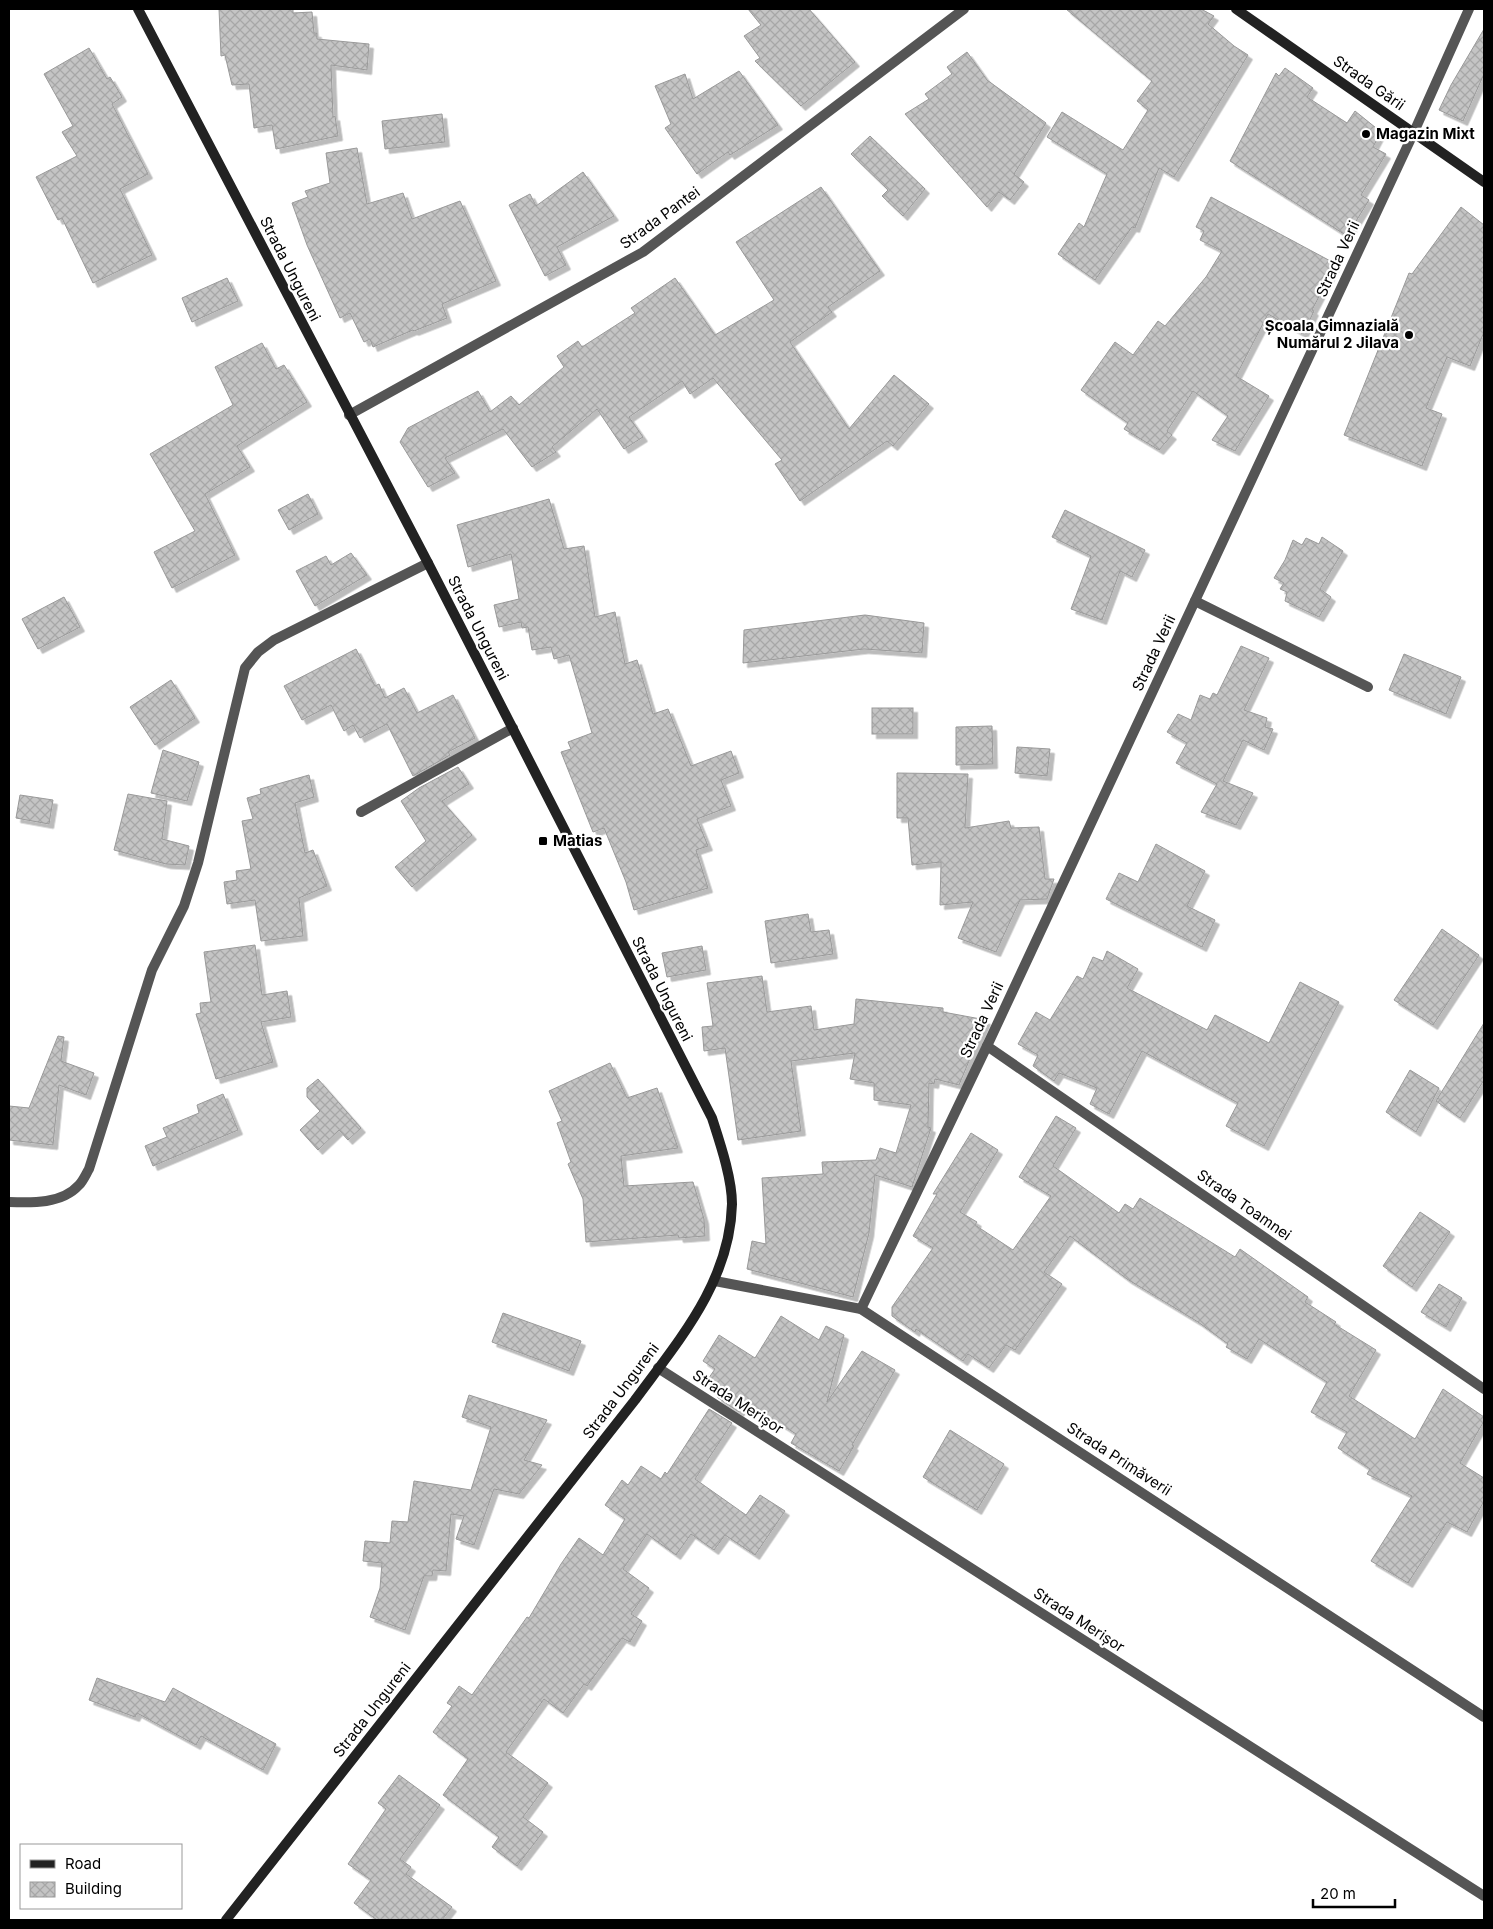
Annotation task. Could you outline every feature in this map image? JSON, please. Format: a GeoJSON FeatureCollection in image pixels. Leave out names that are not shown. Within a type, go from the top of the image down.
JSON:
{"type":"FeatureCollection","features":[{"type":"Feature","properties":{"kind":"main road","name":"Strada Ungureni"},"geometry":{"type":"LineString","coordinates":[[138,9],[428,563],[712,1118],[725,1159],[732,1202],[728,1241],[715,1280],[704,1302],[658,1368],[226,1920]]}},
{"type":"Feature","properties":{"kind":"main road","name":"Strada Gării"},"geometry":{"type":"LineString","coordinates":[[1236,9],[1484,182]]}},
{"type":"Feature","properties":{"kind":"street","name":"Strada Pantei"},"geometry":{"type":"LineString","coordinates":[[349,415],[642,252],[964,9]]}},
{"type":"Feature","properties":{"kind":"street","name":"Strada Verii"},"geometry":{"type":"LineString","coordinates":[[861,1309],[987,1046],[1195,602],[1414,132],[1469,9]]}},
{"type":"Feature","properties":{"kind":"street"},"geometry":{"type":"LineString","coordinates":[[9,1202],[45,1202],[65,1195],[79,1186],[90,1169],[152,970],[184,906],[198,863],[245,668],[258,652],[274,640],[428,563]]}},
{"type":"Feature","properties":{"kind":"street"},"geometry":{"type":"LineString","coordinates":[[1195,602],[1368,687]]}},
{"type":"Feature","properties":{"kind":"street"},"geometry":{"type":"LineString","coordinates":[[361,812],[513,728]]}},
{"type":"Feature","properties":{"kind":"street","name":"Strada Toamnei"},"geometry":{"type":"LineString","coordinates":[[987,1046],[1484,1389]]}},
{"type":"Feature","properties":{"kind":"street","name":"Strada Primăverii"},"geometry":{"type":"LineString","coordinates":[[715,1280],[861,1309],[1484,1717]]}},
{"type":"Feature","properties":{"kind":"street","name":"Strada Merișor"},"geometry":{"type":"LineString","coordinates":[[658,1368],[1484,1896]]}},
{"type":"Feature","properties":{"kind":"building"},"geometry":{"type":"Polygon","coordinates":[[[219,9],[293,9],[293,13],[312,12],[314,33],[317,33],[317,39],[369,44],[367,70],[331,65],[333,117],[335,116],[338,136],[276,149],[272,125],[254,128],[249,84],[232,85],[225,55],[221,56],[219,9]]]}},
{"type":"Feature","properties":{"kind":"building"},"geometry":{"type":"Polygon","coordinates":[[[748,9],[809,9],[855,62],[801,106],[755,61],[760,58],[744,36],[761,25],[748,9]]]}},
{"type":"Feature","properties":{"kind":"building"},"geometry":{"type":"Polygon","coordinates":[[[1066,9],[1201,9],[1214,16],[1208,24],[1248,55],[1174,177],[1159,168],[1135,228],[1132,227],[1095,280],[1058,254],[1079,223],[1084,227],[1107,174],[1047,137],[1062,112],[1123,150],[1148,110],[1137,101],[1152,81],[1066,9]]]}},
{"type":"Feature","properties":{"kind":"building"},"geometry":{"type":"Polygon","coordinates":[[[1484,29],[1484,74],[1463,121],[1439,110],[1451,85],[1484,29]]]}},
{"type":"Feature","properties":{"kind":"building"},"geometry":{"type":"Polygon","coordinates":[[[89,48],[107,79],[110,77],[122,97],[112,104],[148,174],[120,189],[152,255],[93,283],[62,218],[58,220],[36,177],[77,156],[62,132],[73,126],[44,74],[89,48]]]}},
{"type":"Feature","properties":{"kind":"building"},"geometry":{"type":"Polygon","coordinates":[[[967,52],[987,80],[1046,123],[1014,174],[1024,182],[1010,200],[999,192],[987,207],[905,114],[929,99],[925,94],[952,74],[947,67],[967,52]]]}},
{"type":"Feature","properties":{"kind":"building"},"geometry":{"type":"Polygon","coordinates":[[[1285,68],[1313,88],[1307,97],[1347,123],[1355,111],[1381,132],[1373,147],[1386,154],[1361,195],[1369,200],[1347,236],[1230,161],[1276,73],[1279,76],[1285,68]]]}},
{"type":"Feature","properties":{"kind":"building"},"geometry":{"type":"Polygon","coordinates":[[[739,71],[778,125],[730,155],[728,152],[697,174],[665,128],[671,124],[655,86],[685,74],[693,99],[739,71]]]}},
{"type":"Feature","properties":{"kind":"building"},"geometry":{"type":"Polygon","coordinates":[[[442,114],[445,142],[385,149],[382,121],[442,114]]]}},
{"type":"Feature","properties":{"kind":"building"},"geometry":{"type":"Polygon","coordinates":[[[870,136],[925,189],[903,216],[882,196],[888,190],[851,154],[870,136]]]}},
{"type":"Feature","properties":{"kind":"building"},"geometry":{"type":"Polygon","coordinates":[[[357,148],[367,204],[403,193],[412,219],[460,201],[496,281],[442,304],[447,318],[373,347],[370,339],[364,342],[350,313],[340,318],[307,245],[292,203],[308,197],[305,191],[330,183],[326,153],[357,148]]]}},
{"type":"Feature","properties":{"kind":"building"},"geometry":{"type":"Polygon","coordinates":[[[583,172],[614,216],[557,247],[566,265],[545,276],[509,205],[530,194],[536,206],[583,172]]]}},
{"type":"Feature","properties":{"kind":"building"},"geometry":{"type":"Polygon","coordinates":[[[821,187],[880,271],[828,307],[832,312],[790,342],[849,429],[894,375],[929,404],[893,446],[887,441],[800,501],[775,464],[782,460],[713,378],[690,394],[682,381],[629,417],[643,437],[624,449],[597,409],[552,447],[556,452],[532,467],[503,429],[445,458],[455,473],[428,487],[400,442],[408,428],[478,391],[490,412],[511,396],[519,405],[564,367],[557,356],[578,341],[582,347],[635,313],[631,308],[675,278],[715,335],[774,300],[736,242],[821,187]]]}},
{"type":"Feature","properties":{"kind":"building"},"geometry":{"type":"Polygon","coordinates":[[[1211,197],[1336,264],[1312,310],[1314,311],[1303,334],[1268,314],[1236,376],[1269,396],[1235,451],[1212,440],[1228,416],[1193,391],[1167,431],[1172,435],[1159,450],[1124,429],[1128,423],[1081,390],[1115,342],[1133,355],[1158,321],[1165,326],[1206,277],[1222,251],[1200,240],[1204,231],[1196,227],[1211,197]]]}},
{"type":"Feature","properties":{"kind":"building"},"geometry":{"type":"Polygon","coordinates":[[[1461,207],[1484,225],[1484,332],[1470,366],[1447,357],[1426,408],[1442,414],[1422,466],[1344,435],[1409,273],[1412,274],[1461,207]]]}},
{"type":"Feature","properties":{"kind":"building"},"geometry":{"type":"Polygon","coordinates":[[[227,278],[238,301],[192,322],[182,298],[227,278]]]}},
{"type":"Feature","properties":{"kind":"building"},"geometry":{"type":"Polygon","coordinates":[[[262,343],[276,369],[284,365],[307,402],[237,446],[250,467],[205,494],[235,555],[172,588],[154,552],[195,531],[150,454],[233,405],[215,367],[262,343]]]}},
{"type":"Feature","properties":{"kind":"building"},"geometry":{"type":"Polygon","coordinates":[[[308,494],[318,514],[289,530],[278,510],[308,494]]]}},
{"type":"Feature","properties":{"kind":"building"},"geometry":{"type":"Polygon","coordinates":[[[549,499],[564,549],[584,546],[595,617],[615,612],[625,664],[637,660],[653,714],[668,709],[691,766],[731,751],[739,773],[721,780],[731,806],[697,819],[708,846],[696,850],[708,888],[634,910],[626,882],[604,828],[593,832],[561,752],[571,749],[568,742],[592,733],[569,655],[554,659],[551,647],[532,650],[528,627],[522,628],[521,622],[499,627],[494,605],[519,599],[511,554],[468,567],[457,525],[549,499]]]}},
{"type":"Feature","properties":{"kind":"building"},"geometry":{"type":"Polygon","coordinates":[[[1065,510],[1145,550],[1132,577],[1120,571],[1102,620],[1071,609],[1091,556],[1052,537],[1065,510]]]}},
{"type":"Feature","properties":{"kind":"building"},"geometry":{"type":"Polygon","coordinates":[[[1322,537],[1343,551],[1320,589],[1331,597],[1319,617],[1285,601],[1287,592],[1280,589],[1284,583],[1274,578],[1285,560],[1293,540],[1302,545],[1306,538],[1319,544],[1322,537]]]}},
{"type":"Feature","properties":{"kind":"building"},"geometry":{"type":"Polygon","coordinates":[[[351,553],[367,575],[315,606],[296,571],[326,556],[331,565],[351,553]]]}},
{"type":"Feature","properties":{"kind":"building"},"geometry":{"type":"Polygon","coordinates":[[[64,597],[80,627],[38,649],[22,619],[64,597]]]}},
{"type":"Feature","properties":{"kind":"building"},"geometry":{"type":"Polygon","coordinates":[[[865,615],[924,623],[922,653],[864,649],[743,663],[744,630],[865,615]]]}},
{"type":"Feature","properties":{"kind":"building"},"geometry":{"type":"Polygon","coordinates":[[[1241,646],[1269,658],[1244,710],[1267,718],[1265,727],[1273,729],[1264,750],[1243,740],[1223,781],[1253,793],[1236,825],[1201,812],[1217,784],[1176,763],[1187,743],[1167,732],[1178,714],[1191,720],[1200,695],[1210,699],[1213,693],[1217,695],[1241,646]]]}},
{"type":"Feature","properties":{"kind":"building"},"geometry":{"type":"Polygon","coordinates":[[[356,649],[375,686],[379,684],[385,698],[404,688],[417,713],[453,695],[475,738],[448,752],[450,755],[413,776],[387,724],[360,738],[353,725],[344,731],[331,705],[302,720],[284,686],[356,649]]]}},
{"type":"Feature","properties":{"kind":"building"},"geometry":{"type":"Polygon","coordinates":[[[1404,654],[1461,677],[1446,714],[1389,690],[1404,654]]]}},
{"type":"Feature","properties":{"kind":"building"},"geometry":{"type":"Polygon","coordinates":[[[171,680],[195,718],[155,745],[130,707],[171,680]]]}},
{"type":"Feature","properties":{"kind":"building"},"geometry":{"type":"Polygon","coordinates":[[[872,708],[913,708],[913,734],[872,734],[872,708]]]}},
{"type":"Feature","properties":{"kind":"building"},"geometry":{"type":"Polygon","coordinates":[[[992,726],[993,764],[956,765],[956,727],[992,726]]]}},
{"type":"Feature","properties":{"kind":"building"},"geometry":{"type":"Polygon","coordinates":[[[1017,747],[1050,749],[1047,776],[1015,773],[1017,747]]]}},
{"type":"Feature","properties":{"kind":"building"},"geometry":{"type":"Polygon","coordinates":[[[163,750],[199,762],[187,801],[151,793],[163,750]]]}},
{"type":"Feature","properties":{"kind":"building"},"geometry":{"type":"Polygon","coordinates":[[[458,767],[469,784],[442,801],[472,835],[412,887],[395,867],[426,841],[401,801],[419,788],[458,767]]]}},
{"type":"Feature","properties":{"kind":"building"},"geometry":{"type":"Polygon","coordinates":[[[897,773],[968,774],[965,828],[1009,821],[1011,828],[1039,827],[1045,879],[1054,879],[1047,899],[1020,900],[996,952],[958,938],[973,902],[940,905],[941,862],[912,865],[908,818],[897,818],[897,773]]]}},
{"type":"Feature","properties":{"kind":"building"},"geometry":{"type":"Polygon","coordinates":[[[309,775],[314,797],[295,803],[305,853],[313,850],[327,886],[299,898],[303,936],[261,941],[255,900],[227,904],[224,882],[237,880],[236,871],[251,869],[242,821],[253,819],[247,798],[261,794],[260,789],[309,775]]]}},
{"type":"Feature","properties":{"kind":"building"},"geometry":{"type":"Polygon","coordinates":[[[128,794],[167,801],[162,839],[189,846],[185,865],[166,864],[114,850],[128,794]]]}},
{"type":"Feature","properties":{"kind":"building"},"geometry":{"type":"Polygon","coordinates":[[[20,795],[53,800],[49,824],[16,818],[20,795]]]}},
{"type":"Feature","properties":{"kind":"building"},"geometry":{"type":"Polygon","coordinates":[[[1156,844],[1205,871],[1187,906],[1215,920],[1202,947],[1106,899],[1119,873],[1138,882],[1156,844]]]}},
{"type":"Feature","properties":{"kind":"building"},"geometry":{"type":"Polygon","coordinates":[[[808,914],[811,932],[829,930],[833,954],[771,963],[765,921],[808,914]]]}},
{"type":"Feature","properties":{"kind":"building"},"geometry":{"type":"Polygon","coordinates":[[[1442,929],[1479,955],[1433,1025],[1394,1000],[1442,929]]]}},
{"type":"Feature","properties":{"kind":"building"},"geometry":{"type":"Polygon","coordinates":[[[255,945],[262,995],[287,991],[291,1017],[261,1022],[273,1062],[216,1079],[196,1014],[201,1013],[200,1003],[211,1002],[204,952],[255,945]]]}},
{"type":"Feature","properties":{"kind":"building"},"geometry":{"type":"Polygon","coordinates":[[[702,946],[706,970],[667,977],[662,953],[702,946]]]}},
{"type":"Feature","properties":{"kind":"building"},"geometry":{"type":"Polygon","coordinates":[[[1107,951],[1138,969],[1127,988],[1207,1030],[1215,1015],[1269,1043],[1300,982],[1339,1002],[1264,1146],[1226,1126],[1238,1103],[1142,1051],[1109,1114],[1090,1104],[1097,1088],[1059,1073],[1054,1081],[1033,1066],[1038,1055],[1018,1044],[1036,1012],[1050,1020],[1077,976],[1083,979],[1093,957],[1103,961],[1107,951]]]}},
{"type":"Feature","properties":{"kind":"building"},"geometry":{"type":"Polygon","coordinates":[[[762,976],[767,1012],[811,1006],[814,1030],[854,1024],[856,999],[943,1008],[943,1012],[986,1020],[959,1085],[935,1079],[934,1084],[929,1083],[928,1127],[931,1128],[912,1187],[875,1175],[869,1233],[853,1297],[747,1269],[752,1241],[766,1244],[762,1178],[823,1174],[822,1162],[876,1160],[880,1148],[896,1153],[911,1105],[874,1100],[874,1083],[850,1079],[855,1053],[791,1061],[801,1131],[738,1140],[725,1048],[704,1051],[702,1027],[713,1026],[707,983],[762,976]]]}},
{"type":"Feature","properties":{"kind":"building"},"geometry":{"type":"Polygon","coordinates":[[[1484,1023],[1484,1080],[1460,1118],[1436,1101],[1484,1023]]]}},
{"type":"Feature","properties":{"kind":"building"},"geometry":{"type":"Polygon","coordinates":[[[58,1036],[64,1037],[61,1061],[94,1073],[86,1095],[59,1085],[53,1145],[9,1140],[9,1106],[29,1108],[58,1036]]]}},
{"type":"Feature","properties":{"kind":"building"},"geometry":{"type":"Polygon","coordinates":[[[610,1063],[627,1098],[657,1088],[678,1148],[621,1156],[624,1186],[693,1182],[704,1219],[705,1236],[679,1238],[678,1235],[586,1242],[583,1199],[568,1164],[571,1162],[557,1123],[562,1121],[549,1091],[610,1063]]]}},
{"type":"Feature","properties":{"kind":"building"},"geometry":{"type":"Polygon","coordinates":[[[1410,1070],[1439,1088],[1416,1132],[1386,1112],[1410,1070]]]}},
{"type":"Feature","properties":{"kind":"building"},"geometry":{"type":"Polygon","coordinates":[[[318,1079],[361,1128],[348,1140],[339,1130],[318,1150],[300,1130],[320,1111],[307,1097],[307,1088],[318,1079]]]}},
{"type":"Feature","properties":{"kind":"building"},"geometry":{"type":"Polygon","coordinates":[[[223,1094],[238,1130],[153,1166],[145,1146],[167,1137],[163,1128],[199,1113],[197,1105],[223,1094]]]}},
{"type":"Feature","properties":{"kind":"building"},"geometry":{"type":"Polygon","coordinates":[[[1056,1116],[1076,1128],[1053,1166],[1119,1213],[1125,1204],[1133,1209],[1140,1198],[1235,1257],[1240,1249],[1308,1297],[1305,1302],[1336,1322],[1334,1324],[1376,1350],[1349,1396],[1415,1439],[1443,1389],[1484,1417],[1484,1421],[1460,1463],[1484,1478],[1484,1501],[1467,1532],[1447,1522],[1408,1583],[1371,1561],[1412,1496],[1367,1474],[1370,1469],[1338,1448],[1347,1432],[1311,1412],[1327,1382],[1259,1339],[1247,1359],[1226,1347],[1228,1344],[1198,1322],[1127,1279],[1070,1236],[1044,1272],[1062,1284],[1015,1350],[1006,1345],[989,1368],[968,1354],[963,1361],[916,1329],[915,1332],[892,1316],[892,1307],[933,1248],[913,1236],[937,1194],[933,1194],[971,1133],[998,1150],[960,1212],[977,1222],[975,1225],[1013,1250],[1051,1196],[1019,1177],[1056,1116]]]}},
{"type":"Feature","properties":{"kind":"building"},"geometry":{"type":"Polygon","coordinates":[[[1420,1212],[1450,1232],[1412,1287],[1383,1266],[1420,1212]]]}},
{"type":"Feature","properties":{"kind":"building"},"geometry":{"type":"Polygon","coordinates":[[[1439,1284],[1462,1298],[1446,1327],[1421,1312],[1439,1284]]]}},
{"type":"Feature","properties":{"kind":"building"},"geometry":{"type":"Polygon","coordinates":[[[503,1313],[581,1341],[569,1371],[492,1342],[503,1313]]]}},
{"type":"Feature","properties":{"kind":"building"},"geometry":{"type":"Polygon","coordinates":[[[781,1316],[819,1340],[826,1326],[844,1335],[827,1402],[862,1351],[895,1370],[839,1471],[791,1443],[796,1434],[750,1405],[747,1409],[743,1406],[739,1412],[717,1397],[720,1392],[706,1382],[715,1369],[703,1361],[719,1335],[755,1358],[781,1316]]]}},
{"type":"Feature","properties":{"kind":"building"},"geometry":{"type":"Polygon","coordinates":[[[469,1395],[547,1420],[524,1460],[542,1465],[519,1494],[494,1489],[474,1545],[456,1539],[464,1516],[451,1514],[446,1571],[433,1570],[432,1576],[424,1576],[405,1630],[370,1617],[380,1588],[382,1563],[363,1561],[365,1541],[390,1543],[392,1521],[408,1522],[414,1481],[471,1490],[491,1427],[462,1417],[469,1395]]]}},
{"type":"Feature","properties":{"kind":"building"},"geometry":{"type":"Polygon","coordinates":[[[709,1409],[732,1423],[695,1479],[746,1515],[760,1495],[785,1511],[755,1555],[725,1535],[714,1550],[691,1534],[676,1555],[647,1534],[623,1569],[649,1588],[631,1614],[642,1621],[630,1642],[622,1638],[587,1686],[584,1684],[563,1713],[544,1699],[506,1752],[548,1783],[523,1817],[543,1832],[517,1866],[492,1847],[499,1837],[443,1795],[468,1759],[433,1732],[452,1706],[447,1703],[459,1686],[472,1695],[527,1617],[529,1618],[579,1538],[603,1555],[625,1519],[605,1505],[622,1480],[628,1485],[641,1466],[661,1479],[665,1472],[667,1474],[709,1409]]]}},
{"type":"Feature","properties":{"kind":"building"},"geometry":{"type":"Polygon","coordinates":[[[950,1430],[1004,1464],[977,1510],[923,1477],[950,1430]]]}},
{"type":"Feature","properties":{"kind":"building"},"geometry":{"type":"Polygon","coordinates":[[[97,1678],[165,1702],[173,1688],[276,1744],[263,1770],[201,1736],[196,1745],[137,1713],[135,1717],[89,1700],[97,1678]]]}},
{"type":"Feature","properties":{"kind":"building"},"geometry":{"type":"Polygon","coordinates":[[[399,1775],[440,1805],[400,1859],[411,1867],[406,1874],[452,1907],[442,1920],[377,1920],[354,1903],[371,1880],[348,1864],[386,1809],[378,1803],[399,1775]]]}},
{"type":"Feature","properties":{"kind":"place","name":"Magazin Mixt"},"geometry":{"type":"Point","coordinates":[1366,134]}},
{"type":"Feature","properties":{"kind":"place","name":"Școala Gimnazială Numărul 2 Jilava"},"geometry":{"type":"Point","coordinates":[1409,335]}},
{"type":"Feature","properties":{"kind":"place","name":"Matias"},"geometry":{"type":"Point","coordinates":[543,841]}}]}
